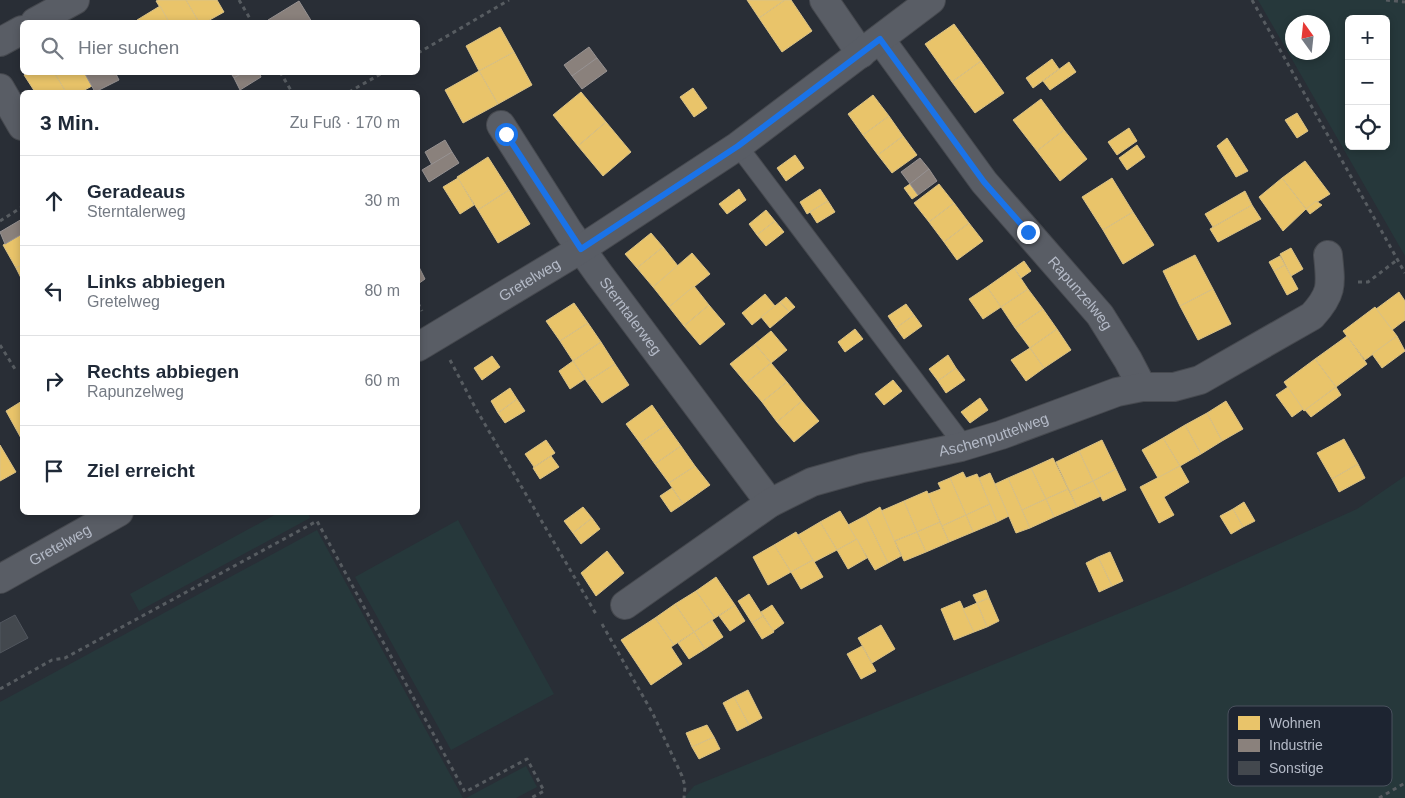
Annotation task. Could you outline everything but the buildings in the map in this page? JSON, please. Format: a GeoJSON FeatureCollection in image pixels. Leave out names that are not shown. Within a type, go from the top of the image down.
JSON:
{"type":"FeatureCollection","features":[{"type":"Feature","properties":{"kind":"street"},"geometry":{"type":"LineString","coordinates":[[39,20],[75,0]]}},
{"type":"Feature","properties":{"kind":"street","name":"Rapunzelweg"},"geometry":{"type":"LineString","coordinates":[[824,0],[870,46],[984,182],[1100,315],[1128,360],[1142,387]]}},
{"type":"Feature","properties":{"kind":"street","name":"Gretelweg"},"geometry":{"type":"LineString","coordinates":[[420,346],[581,249],[738,146],[931,0]]}},
{"type":"Feature","properties":{"kind":"street"},"geometry":{"type":"LineString","coordinates":[[0,42],[20,31]]}},
{"type":"Feature","properties":{"kind":"street"},"geometry":{"type":"LineString","coordinates":[[0,88],[20,123]]}},
{"type":"Feature","properties":{"kind":"street","name":"Sterntalerweg"},"geometry":{"type":"LineString","coordinates":[[501,124],[581,249],[770,503]]}},
{"type":"Feature","properties":{"kind":"street","name":"Aschenputtelweg"},"geometry":{"type":"LineString","coordinates":[[625,605],[770,503],[820,480],[862,468],[961,447],[1001,435],[1117,392],[1142,387],[1174,387],[1200,380],[1312,316],[1326,301],[1331,282],[1328,255]]}},
{"type":"Feature","properties":{"kind":"street","name":"Gretelweg"},"geometry":{"type":"LineString","coordinates":[[0,578],[115,515]]}},
{"type":"Feature","properties":{"kind":"lane"},"geometry":{"type":"LineString","coordinates":[[738,146],[953,431],[961,447]]}},
{"type":"Feature","properties":{"kind":"path"},"geometry":{"type":"LineString","coordinates":[[239,0],[251,20]]}},
{"type":"Feature","properties":{"kind":"path"},"geometry":{"type":"LineString","coordinates":[[420,52],[509,0]]}},
{"type":"Feature","properties":{"kind":"path"},"geometry":{"type":"LineString","coordinates":[[1252,0],[1405,273]]}},
{"type":"Feature","properties":{"kind":"path"},"geometry":{"type":"LineString","coordinates":[[1386,0],[1405,2]]}},
{"type":"Feature","properties":{"kind":"path"},"geometry":{"type":"LineString","coordinates":[[282,75],[291,90]]}},
{"type":"Feature","properties":{"kind":"path"},"geometry":{"type":"LineString","coordinates":[[352,90],[379,75]]}},
{"type":"Feature","properties":{"kind":"path"},"geometry":{"type":"LineString","coordinates":[[0,221],[20,208]]}},
{"type":"Feature","properties":{"kind":"path"},"geometry":{"type":"LineString","coordinates":[[1331,282],[1368,282],[1397,260]]}},
{"type":"Feature","properties":{"kind":"path"},"geometry":{"type":"LineString","coordinates":[[0,345],[15,369]]}},
{"type":"Feature","properties":{"kind":"path"},"geometry":{"type":"LineString","coordinates":[[448,356],[476,409],[653,714],[685,786],[684,798]]}},
{"type":"Feature","properties":{"kind":"path"},"geometry":{"type":"LineString","coordinates":[[0,689],[52,660],[64,658],[318,521],[464,792],[528,759],[544,791],[531,798]]}},
{"type":"Feature","properties":{"kind":"path"},"geometry":{"type":"LineString","coordinates":[[1379,798],[1405,783]]}},
{"type":"Feature","properties":{"kind":"shaded area"},"geometry":{"type":"Polygon","coordinates":[[[1258,0],[1405,0],[1405,256],[1292,60],[1330,60],[1330,15],[1285,15],[1285,47],[1258,0]]]}},
{"type":"Feature","properties":{"kind":"shaded area"},"geometry":{"type":"Polygon","coordinates":[[[1405,476],[1405,798],[684,798],[694,786],[1174,591],[1357,509],[1405,476]]]}},
{"type":"Feature","properties":{"kind":"shaded area"},"geometry":{"type":"Polygon","coordinates":[[[275,515],[309,515],[310,518],[139,611],[130,594],[275,515]]]}},
{"type":"Feature","properties":{"kind":"shaded area"},"geometry":{"type":"Polygon","coordinates":[[[458,520],[554,694],[451,750],[355,577],[458,520]]]}},
{"type":"Feature","properties":{"kind":"shaded area"},"geometry":{"type":"Polygon","coordinates":[[[317,530],[463,798],[0,798],[0,702],[317,530]]]}},
{"type":"Feature","properties":{"kind":"shaded area"},"geometry":{"type":"Polygon","coordinates":[[[526,766],[537,787],[516,798],[466,798],[526,766]]]}},
{"type":"Feature","properties":{"kind":"route"},"geometry":{"type":"LineString","coordinates":[[506,134],[581,249],[738,146],[880,39],[984,182],[1028,232]]}}]}
